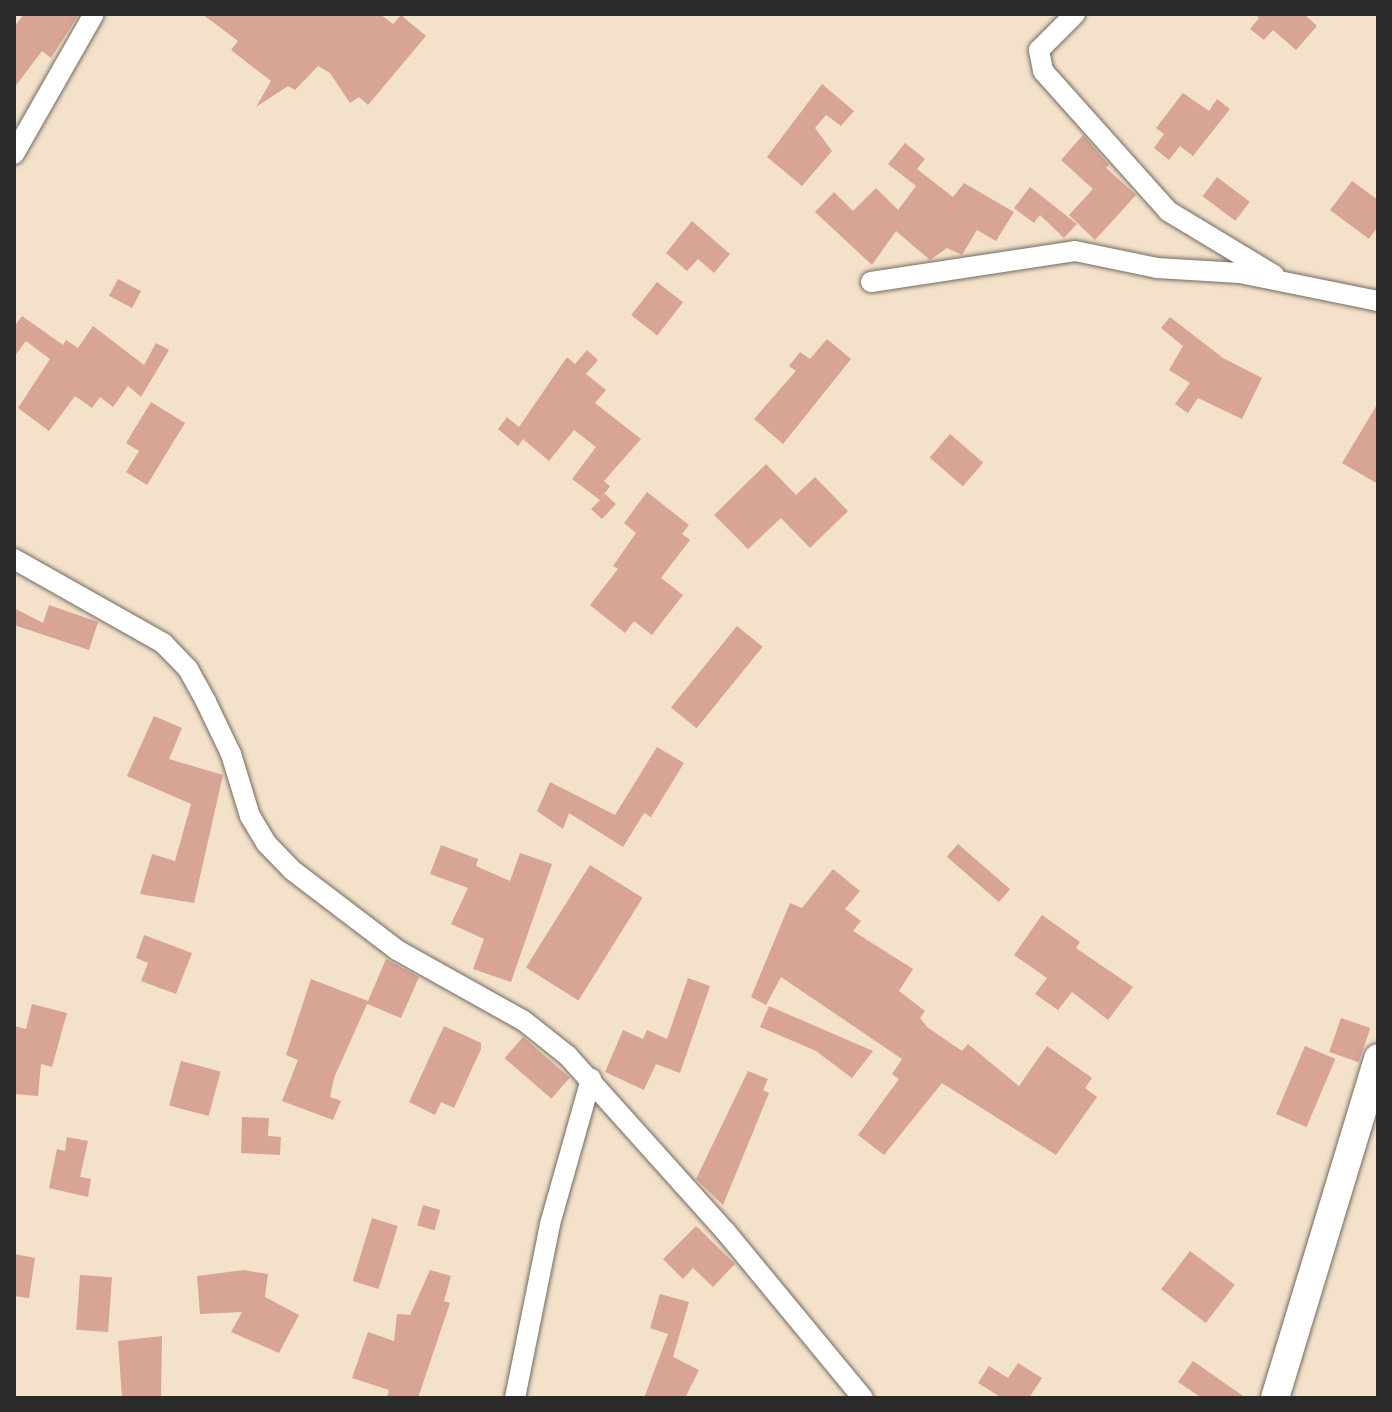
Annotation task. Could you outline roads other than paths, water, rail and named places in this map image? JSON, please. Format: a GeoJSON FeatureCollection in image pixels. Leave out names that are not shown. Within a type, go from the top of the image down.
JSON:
{"type":"FeatureCollection","features":[{"type":"Feature","properties":{"kind":"main road"},"geometry":{"type":"LineString","coordinates":[[1275,1398],[1373,1092],[1378,1058]]}},
{"type":"Feature","properties":{"kind":"street"},"geometry":{"type":"LineString","coordinates":[[14,154],[94,14]]}},
{"type":"Feature","properties":{"kind":"street"},"geometry":{"type":"LineString","coordinates":[[1075,14],[1039,50],[1043,71],[1168,211],[1281,279]]}},
{"type":"Feature","properties":{"kind":"street"},"geometry":{"type":"LineString","coordinates":[[871,282],[924,277],[1052,251],[1281,279],[1378,301]]}},
{"type":"Feature","properties":{"kind":"street"},"geometry":{"type":"LineString","coordinates":[[14,559],[163,643],[188,669],[231,754],[250,816],[292,870],[397,950],[524,1021],[591,1079],[863,1398]]}},
{"type":"Feature","properties":{"kind":"street"},"geometry":{"type":"LineString","coordinates":[[515,1398],[550,1224],[591,1079]]}}]}
